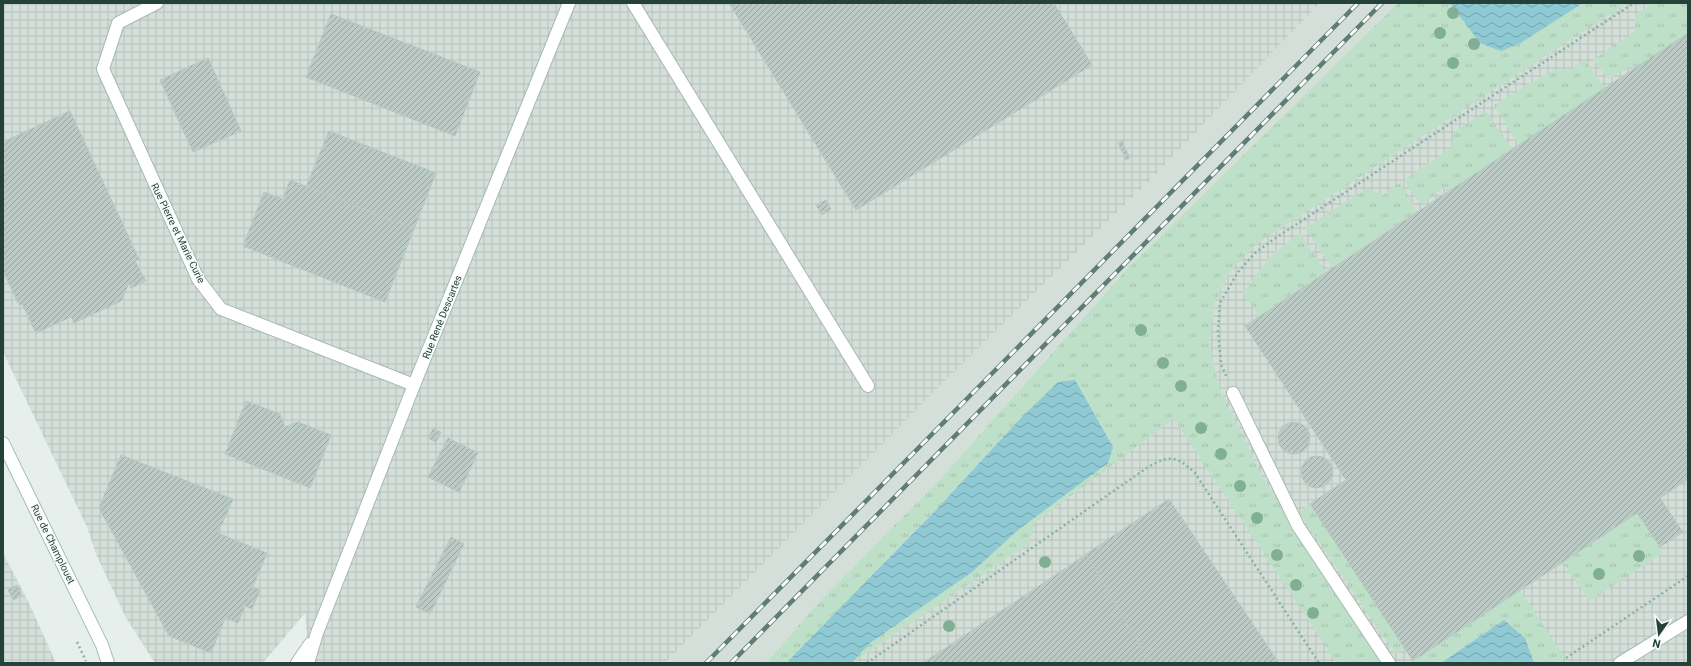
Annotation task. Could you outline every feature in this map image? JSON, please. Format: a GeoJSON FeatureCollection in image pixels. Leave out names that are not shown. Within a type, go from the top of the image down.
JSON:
{"type":"FeatureCollection","features":[{"type":"Feature","properties":{"kind":"street","name":"Rue Pierre et Marie Curie"},"geometry":{"type":"LineString","coordinates":[[157,3],[118,23],[103,69],[198,279],[221,309],[414,385]]}},
{"type":"Feature","properties":{"kind":"street","name":"Rue René Descartes"},"geometry":{"type":"LineString","coordinates":[[308,663],[317,633],[414,385],[569,3]]}},
{"type":"Feature","properties":{"kind":"street"},"geometry":{"type":"LineString","coordinates":[[633,3],[868,386]]}},
{"type":"Feature","properties":{"kind":"street"},"geometry":{"type":"LineString","coordinates":[[1233,393],[1298,526],[1389,663]]}},
{"type":"Feature","properties":{"kind":"street","name":"Rue de Champlouet"},"geometry":{"type":"LineString","coordinates":[[3,443],[102,645],[108,663]]}},
{"type":"Feature","properties":{"kind":"street"},"geometry":{"type":"LineString","coordinates":[[1620,663],[1688,621]]}},
{"type":"Feature","properties":{"kind":"street","name":"Rue René Descartes"},"geometry":{"type":"LineString","coordinates":[[297,663],[317,633]]}},
{"type":"Feature","properties":{"kind":"street","name":"Rue de Champlouet"},"geometry":{"type":"LineString","coordinates":[[102,645],[116,663]]}},
{"type":"Feature","properties":{"kind":"path"},"geometry":{"type":"LineString","coordinates":[[1233,393],[1221,364],[1218,331],[1220,303],[1238,272],[1255,253],[1280,234],[1634,3]]}},
{"type":"Feature","properties":{"kind":"path"},"geometry":{"type":"LineString","coordinates":[[867,663],[1148,467],[1162,459],[1174,458],[1186,464],[1195,473],[1319,663]]}},
{"type":"Feature","properties":{"kind":"path"},"geometry":{"type":"LineString","coordinates":[[1566,658],[1688,576]]}},
{"type":"Feature","properties":{"kind":"shaded area"},"geometry":{"type":"Polygon","coordinates":[[[3,3],[1320,3],[1153,177],[944,382],[665,663],[309,663],[305,613],[263,663],[155,663],[126,618],[96,554],[87,527],[3,352],[3,3]]]}},
{"type":"Feature","properties":{"kind":"shaded area"},"geometry":{"type":"Polygon","coordinates":[[[1320,3],[1398,3],[1126,270],[943,476],[820,601],[766,663],[665,663],[944,382],[1153,177],[1320,3]]]}},
{"type":"Feature","properties":{"kind":"shaded area"},"geometry":{"type":"Polygon","coordinates":[[[1574,3],[1688,3],[1688,663],[777,663],[1292,180],[1574,3]]]}},
{"type":"Feature","properties":{"kind":"shaded area"},"geometry":{"type":"Polygon","coordinates":[[[3,553],[28,601],[56,663],[3,663],[3,553]]]}},
{"type":"Feature","properties":{"kind":"green space"},"geometry":{"type":"Polygon","coordinates":[[[1398,3],[1627,3],[1255,245],[1231,270],[1215,303],[1209,343],[1220,389],[1262,476],[1382,663],[1337,663],[1174,419],[1036,522],[1028,544],[852,663],[870,643],[972,572],[1018,530],[1017,422],[934,512],[789,659],[789,663],[766,663],[820,601],[943,476],[1126,270],[1398,3]]]}},
{"type":"Feature","properties":{"kind":"green space"},"geometry":{"type":"Polygon","coordinates":[[[1653,3],[1686,3],[1688,6],[1688,33],[1634,69],[1631,66],[1608,79],[1593,60],[1635,31],[1635,15],[1653,3]]]}},
{"type":"Feature","properties":{"kind":"green space"},"geometry":{"type":"Polygon","coordinates":[[[1585,60],[1605,88],[1519,145],[1494,105],[1551,71],[1571,69],[1585,60]]]}},
{"type":"Feature","properties":{"kind":"green space"},"geometry":{"type":"Polygon","coordinates":[[[1486,111],[1512,149],[1447,192],[1443,188],[1421,205],[1404,180],[1452,147],[1454,132],[1486,111]]]}},
{"type":"Feature","properties":{"kind":"green space"},"geometry":{"type":"Polygon","coordinates":[[[1400,182],[1417,212],[1332,268],[1305,228],[1367,188],[1383,195],[1400,182]]]}},
{"type":"Feature","properties":{"kind":"green space"},"geometry":{"type":"Polygon","coordinates":[[[1300,233],[1326,272],[1259,317],[1243,293],[1271,255],[1300,233]]]}},
{"type":"Feature","properties":{"kind":"green space"},"geometry":{"type":"Polygon","coordinates":[[[1310,504],[1404,648],[1395,653],[1299,513],[1310,504]]]}},
{"type":"Feature","properties":{"kind":"green space"},"geometry":{"type":"Polygon","coordinates":[[[1637,513],[1663,553],[1590,601],[1562,562],[1637,513]]]}},
{"type":"Feature","properties":{"kind":"green space"},"geometry":{"type":"Polygon","coordinates":[[[1520,590],[1563,655],[1562,663],[1534,663],[1524,638],[1504,620],[1441,663],[1410,663],[1520,590]]]}},
{"type":"Feature","properties":{"kind":"water"},"geometry":{"type":"Polygon","coordinates":[[[1450,3],[1583,3],[1519,44],[1501,51],[1480,43],[1450,3]]]}},
{"type":"Feature","properties":{"kind":"water"},"geometry":{"type":"Polygon","coordinates":[[[1075,380],[1113,447],[1108,463],[1018,530],[972,572],[870,643],[852,663],[789,663],[789,660],[934,512],[1017,422],[1058,382],[1075,380]]]}},
{"type":"Feature","properties":{"kind":"water"},"geometry":{"type":"Polygon","coordinates":[[[1504,620],[1525,638],[1534,663],[1441,663],[1504,620]]]}},
{"type":"Feature","properties":{"kind":"building"},"geometry":{"type":"Polygon","coordinates":[[[729,3],[1054,3],[1092,65],[856,210],[729,3]]]}},
{"type":"Feature","properties":{"kind":"building"},"geometry":{"type":"Polygon","coordinates":[[[331,14],[480,72],[455,136],[306,77],[331,14]]]}},
{"type":"Feature","properties":{"kind":"building"},"geometry":{"type":"Polygon","coordinates":[[[1688,33],[1688,479],[1660,498],[1683,532],[1660,547],[1637,513],[1413,661],[1310,504],[1346,480],[1245,326],[1688,33]]]}},
{"type":"Feature","properties":{"kind":"building"},"geometry":{"type":"Polygon","coordinates":[[[208,58],[241,131],[193,152],[160,80],[208,58]]]}},
{"type":"Feature","properties":{"kind":"building"},"geometry":{"type":"Polygon","coordinates":[[[70,111],[139,259],[135,261],[146,281],[131,288],[129,283],[121,301],[74,323],[71,317],[36,333],[22,304],[19,305],[3,271],[3,142],[70,111]]]}},
{"type":"Feature","properties":{"kind":"building"},"geometry":{"type":"Polygon","coordinates":[[[329,131],[436,173],[414,229],[306,187],[329,131]]]}},
{"type":"Feature","properties":{"kind":"building"},"geometry":{"type":"Polygon","coordinates":[[[1122,141],[1130,158],[1126,160],[1118,143],[1122,141]]]}},
{"type":"Feature","properties":{"kind":"building"},"geometry":{"type":"Polygon","coordinates":[[[290,180],[414,229],[385,302],[243,246],[264,192],[283,199],[290,180]]]}},
{"type":"Feature","properties":{"kind":"building"},"geometry":{"type":"Polygon","coordinates":[[[826,200],[831,209],[822,215],[816,205],[826,200]]]}},
{"type":"Feature","properties":{"kind":"building"},"geometry":{"type":"Polygon","coordinates":[[[246,401],[280,414],[285,427],[298,422],[331,435],[310,488],[225,454],[246,401]]]}},
{"type":"Feature","properties":{"kind":"building"},"geometry":{"type":"Polygon","coordinates":[[[1291,422],[1297,422],[1307,429],[1310,438],[1309,444],[1303,451],[1297,454],[1291,454],[1281,447],[1278,441],[1278,435],[1285,425],[1291,422]]]}},
{"type":"Feature","properties":{"kind":"building"},"geometry":{"type":"Polygon","coordinates":[[[433,429],[441,432],[436,442],[428,438],[433,429]]]}},
{"type":"Feature","properties":{"kind":"building"},"geometry":{"type":"Polygon","coordinates":[[[448,438],[478,453],[459,492],[428,477],[448,438]]]}},
{"type":"Feature","properties":{"kind":"building"},"geometry":{"type":"Polygon","coordinates":[[[121,455],[233,499],[218,533],[267,553],[238,623],[225,618],[211,653],[169,636],[99,508],[121,455]]]}},
{"type":"Feature","properties":{"kind":"building"},"geometry":{"type":"Polygon","coordinates":[[[1314,456],[1320,456],[1329,460],[1333,472],[1329,484],[1320,488],[1314,488],[1305,484],[1301,475],[1301,469],[1305,460],[1314,456]]]}},
{"type":"Feature","properties":{"kind":"building"},"geometry":{"type":"Polygon","coordinates":[[[1169,499],[1279,663],[1150,663],[1086,554],[1169,499]]]}},
{"type":"Feature","properties":{"kind":"building"},"geometry":{"type":"Polygon","coordinates":[[[451,537],[464,544],[430,614],[416,607],[451,537]]]}},
{"type":"Feature","properties":{"kind":"building"},"geometry":{"type":"Polygon","coordinates":[[[1086,554],[1150,663],[923,663],[1075,562],[1086,554]]]}},
{"type":"Feature","properties":{"kind":"building"},"geometry":{"type":"Polygon","coordinates":[[[17,585],[22,595],[14,600],[8,590],[17,585]]]}},
{"type":"Feature","properties":{"kind":"building"},"geometry":{"type":"Polygon","coordinates":[[[253,587],[260,590],[252,609],[245,606],[253,587]]]}},
{"type":"Feature","properties":{"kind":"railway"},"geometry":{"type":"LineString","coordinates":[[706,663],[1358,3]]}},
{"type":"Feature","properties":{"kind":"railway"},"geometry":{"type":"LineString","coordinates":[[731,663],[1382,3]]}}]}
